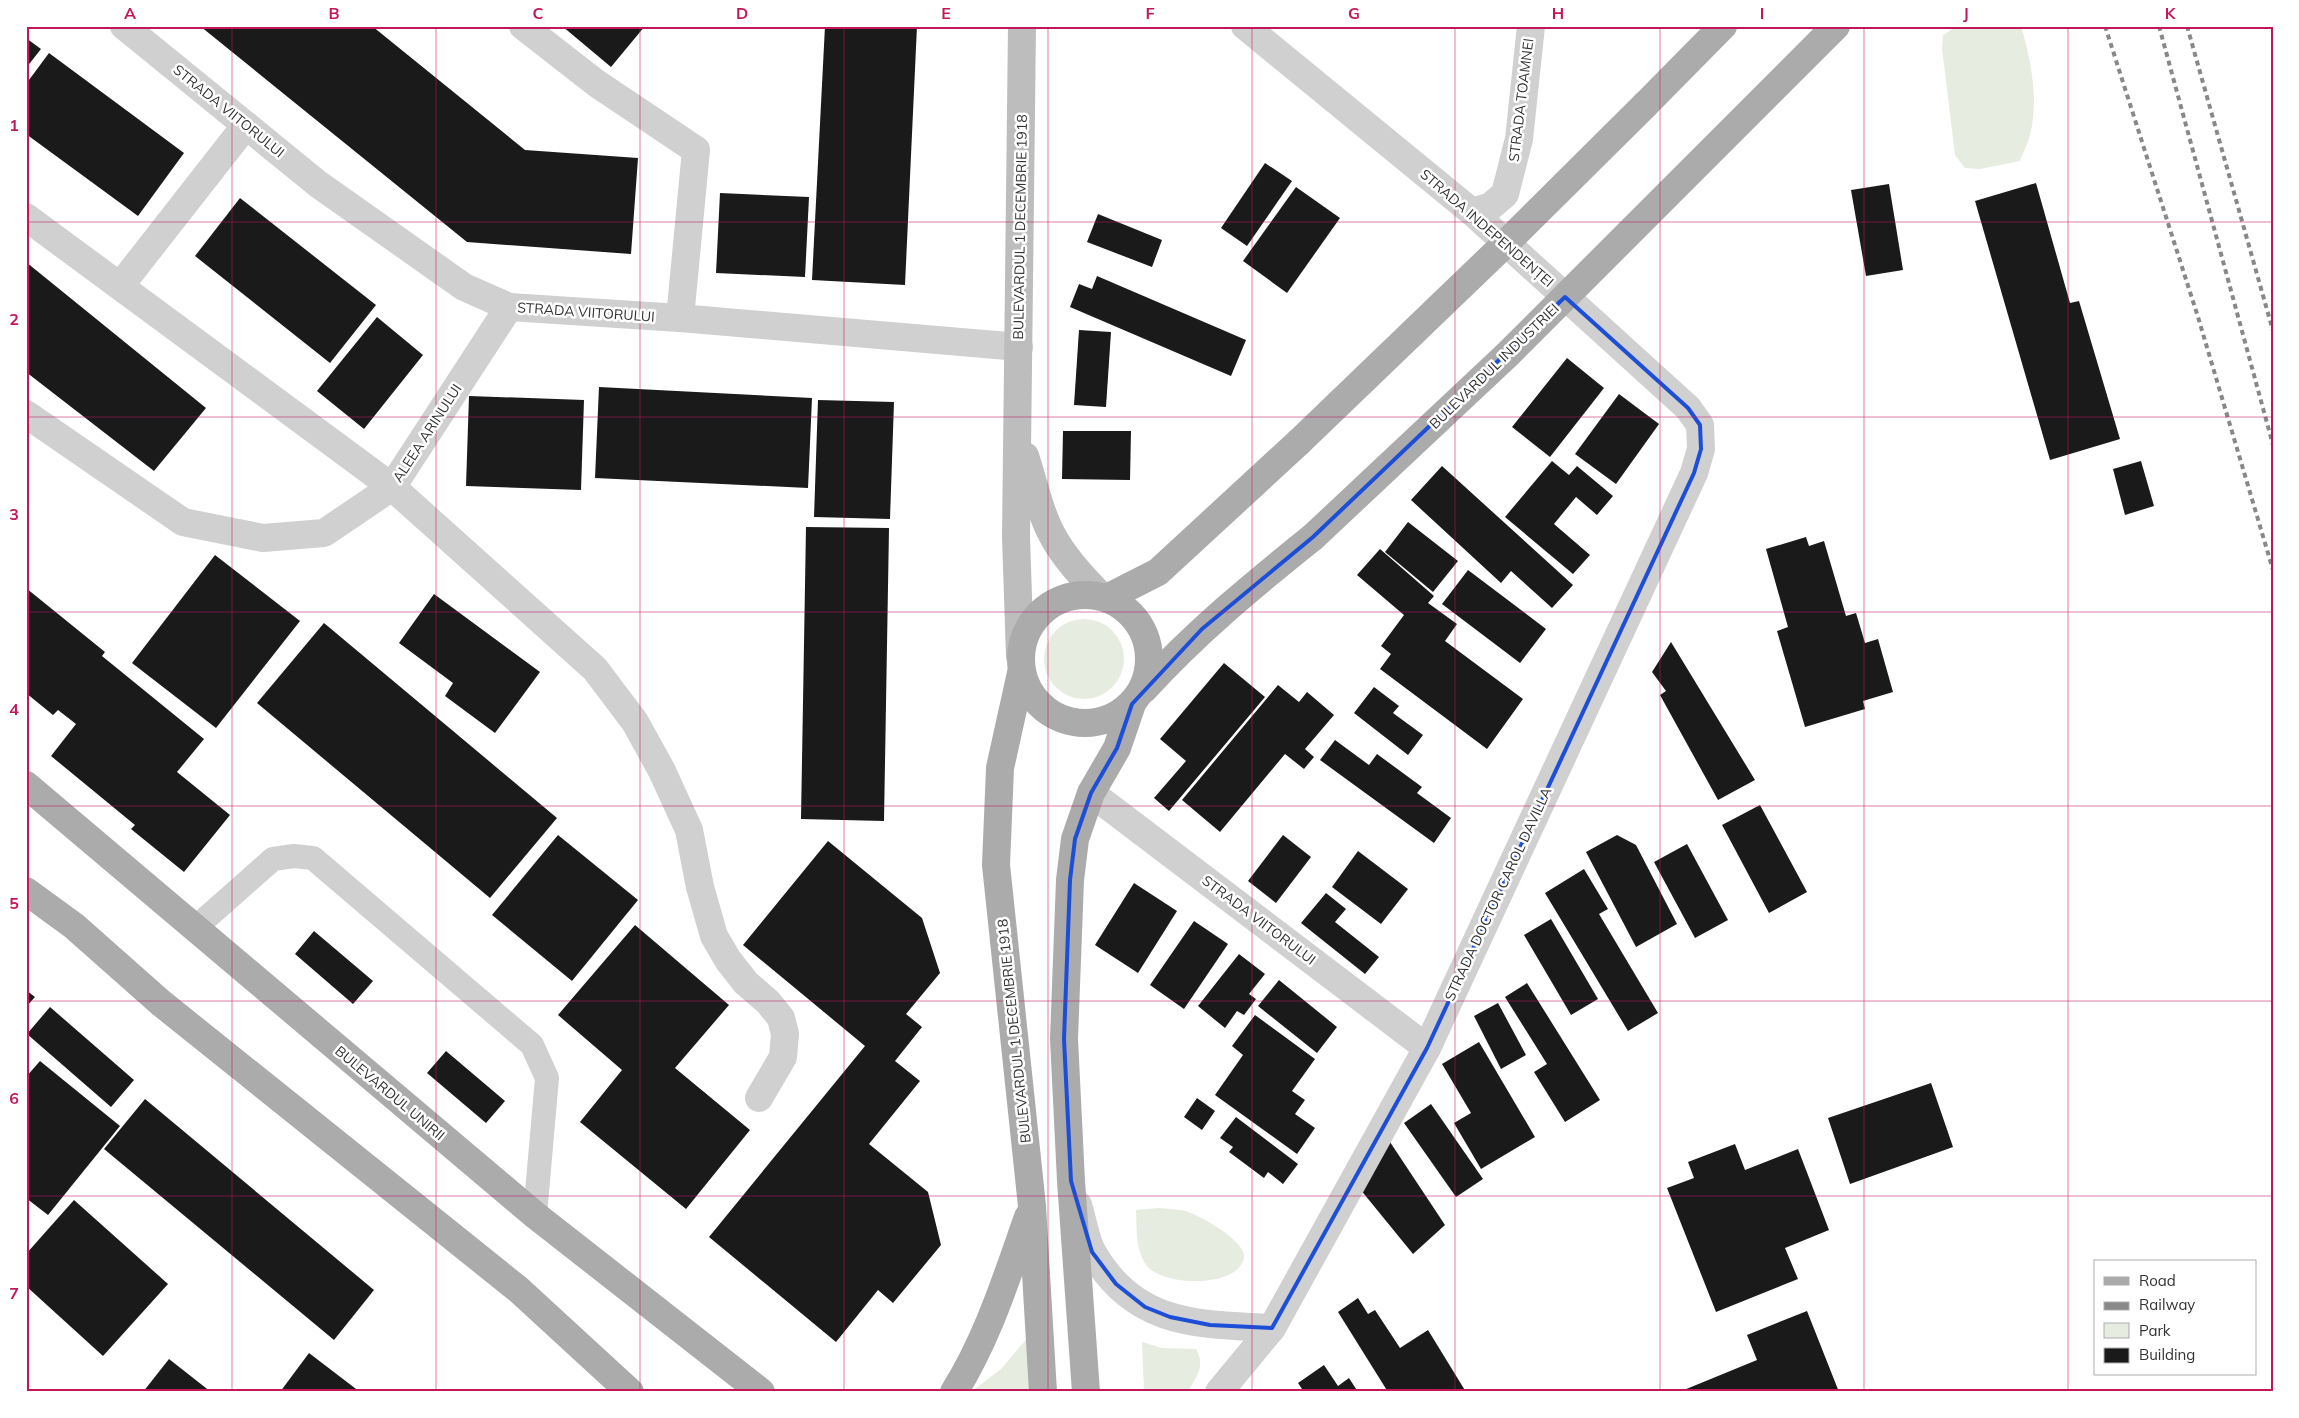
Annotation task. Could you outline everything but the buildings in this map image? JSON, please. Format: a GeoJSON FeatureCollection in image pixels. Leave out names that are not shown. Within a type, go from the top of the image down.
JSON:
{"type":"FeatureCollection","features":[{"type":"Feature","properties":{"kind":"main road","name":"BULEVARDUL 1 DECEMBRIE 1918"},"geometry":{"type":"LineString","coordinates":[[1022,26],[1016,537],[1021,665],[1000,768],[996,865],[1032,1206],[1043,1392]]}},
{"type":"Feature","properties":{"kind":"main road"},"geometry":{"type":"LineString","coordinates":[[1104,598],[1158,572],[1300,442],[1506,243],[1723,26]]}},
{"type":"Feature","properties":{"kind":"main road","name":"BULEVARDUL INDUSTRIEI"},"geometry":{"type":"LineString","coordinates":[[1136,699],[1202,629],[1313,537],[1508,354],[1836,26]]}},
{"type":"Feature","properties":{"kind":"main road","name":"BULEVARDUL 1 DECEMBRIE 1918"},"geometry":{"type":"LineString","coordinates":[[1017,428],[1040,506],[1054,540],[1084,579],[1104,598]]}},
{"type":"Feature","properties":{"kind":"main road"},"geometry":{"type":"LineString","coordinates":[[1086,1392],[1071,1181],[1064,1039],[1070,880],[1075,839],[1091,793],[1117,748],[1146,678],[1149,662],[1148,646],[1134,617],[1122,606],[1104,598],[1086,594],[1069,596],[1047,607],[1030,625],[1023,640],[1021,665],[1029,692],[1042,708],[1058,718],[1071,722],[1098,723],[1116,716],[1136,699]]}},
{"type":"Feature","properties":{"kind":"main road","name":"BULEVARDUL UNIRII"},"geometry":{"type":"LineString","coordinates":[[26,785],[535,1215],[761,1392]]}},
{"type":"Feature","properties":{"kind":"main road"},"geometry":{"type":"LineString","coordinates":[[26,892],[74,926],[161,1003],[520,1290],[630,1392]]}},
{"type":"Feature","properties":{"kind":"main road"},"geometry":{"type":"LineString","coordinates":[[954,1392],[970,1365],[987,1328],[1032,1206]]}},
{"type":"Feature","properties":{"kind":"street","name":"STRADA VIITORULUI"},"geometry":{"type":"LineString","coordinates":[[124,26],[318,184],[464,287],[509,307],[680,318],[1019,347]]}},
{"type":"Feature","properties":{"kind":"street"},"geometry":{"type":"LineString","coordinates":[[523,26],[596,83],[696,150],[680,318]]}},
{"type":"Feature","properties":{"kind":"street","name":"STRADA INDEPENDENȚEI"},"geometry":{"type":"LineString","coordinates":[[1245,26],[1472,212],[1688,408],[1700,425],[1701,449]]}},
{"type":"Feature","properties":{"kind":"street","name":"STRADA TOAMNEI"},"geometry":{"type":"LineString","coordinates":[[1472,212],[1491,206],[1505,194],[1519,139],[1531,26]]}},
{"type":"Feature","properties":{"kind":"street"},"geometry":{"type":"LineString","coordinates":[[120,286],[246,125]]}},
{"type":"Feature","properties":{"kind":"street"},"geometry":{"type":"LineString","coordinates":[[26,217],[392,487],[595,669],[635,722],[662,771],[689,830],[700,887],[714,936],[728,960],[746,983],[768,1002],[780,1018],[785,1034],[783,1058],[759,1098]]}},
{"type":"Feature","properties":{"kind":"street","name":"ALEEA ARINULUI"},"geometry":{"type":"LineString","coordinates":[[26,414],[183,522],[263,538],[324,533],[392,487],[509,307]]}},
{"type":"Feature","properties":{"kind":"street","name":"STRADA DOCTOR CAROL DAVILLA"},"geometry":{"type":"LineString","coordinates":[[1219,1392],[1272,1328],[1427,1048],[1694,473],[1701,449]]}},
{"type":"Feature","properties":{"kind":"street","name":"STRADA VIITORULUI"},"geometry":{"type":"LineString","coordinates":[[1091,793],[1427,1048]]}},
{"type":"Feature","properties":{"kind":"street"},"geometry":{"type":"LineString","coordinates":[[1071,1181],[1092,1252],[1116,1284],[1145,1307],[1170,1317],[1210,1324],[1272,1328]]}},
{"type":"Feature","properties":{"kind":"lane"},"geometry":{"type":"LineString","coordinates":[[195,928],[273,859],[294,856],[313,858],[532,1045],[548,1078],[535,1215]]}},
{"type":"Feature","properties":{"kind":"highlighted area"},"geometry":{"type":"Polygon","coordinates":[[[1565,297],[1688,408],[1700,425],[1701,449],[1694,473],[1427,1048],[1272,1328],[1210,1325],[1170,1317],[1145,1307],[1116,1284],[1092,1252],[1071,1181],[1064,1039],[1070,880],[1075,839],[1091,793],[1117,748],[1132,704],[1202,629],[1313,537],[1565,297]]]}},
{"type":"Feature","properties":{"kind":"green space"},"geometry":{"type":"Polygon","coordinates":[[[1957,26],[2021,26],[2031,66],[2034,108],[2030,135],[2020,161],[1980,169],[1965,168],[1955,155],[1942,48],[1943,35],[1957,26]]]}},
{"type":"Feature","properties":{"kind":"green space"},"geometry":{"type":"Polygon","coordinates":[[[1084,619],[1099,622],[1112,631],[1121,644],[1124,659],[1121,674],[1112,687],[1099,696],[1084,699],[1069,696],[1056,687],[1047,674],[1044,659],[1047,644],[1056,631],[1069,622],[1084,619]]]}},
{"type":"Feature","properties":{"kind":"green space"},"geometry":{"type":"Polygon","coordinates":[[[1159,1208],[1186,1211],[1230,1236],[1243,1251],[1244,1257],[1239,1267],[1230,1274],[1216,1279],[1200,1281],[1184,1281],[1156,1273],[1147,1266],[1140,1253],[1137,1239],[1136,1210],[1159,1208]]]}},
{"type":"Feature","properties":{"kind":"green space"},"geometry":{"type":"Polygon","coordinates":[[[1029,1336],[1044,1392],[971,1392],[1001,1369],[1029,1336]]]}},
{"type":"Feature","properties":{"kind":"green space"},"geometry":{"type":"Polygon","coordinates":[[[1142,1342],[1162,1348],[1196,1349],[1199,1355],[1200,1366],[1188,1392],[1144,1392],[1142,1342]]]}},
{"type":"Feature","properties":{"kind":"railway"},"geometry":{"type":"LineString","coordinates":[[2105,26],[2198,317],[2273,570]]}},
{"type":"Feature","properties":{"kind":"railway"},"geometry":{"type":"LineString","coordinates":[[2159,26],[2273,445]]}},
{"type":"Feature","properties":{"kind":"railway"},"geometry":{"type":"LineString","coordinates":[[2187,26],[2273,331]]}}]}
